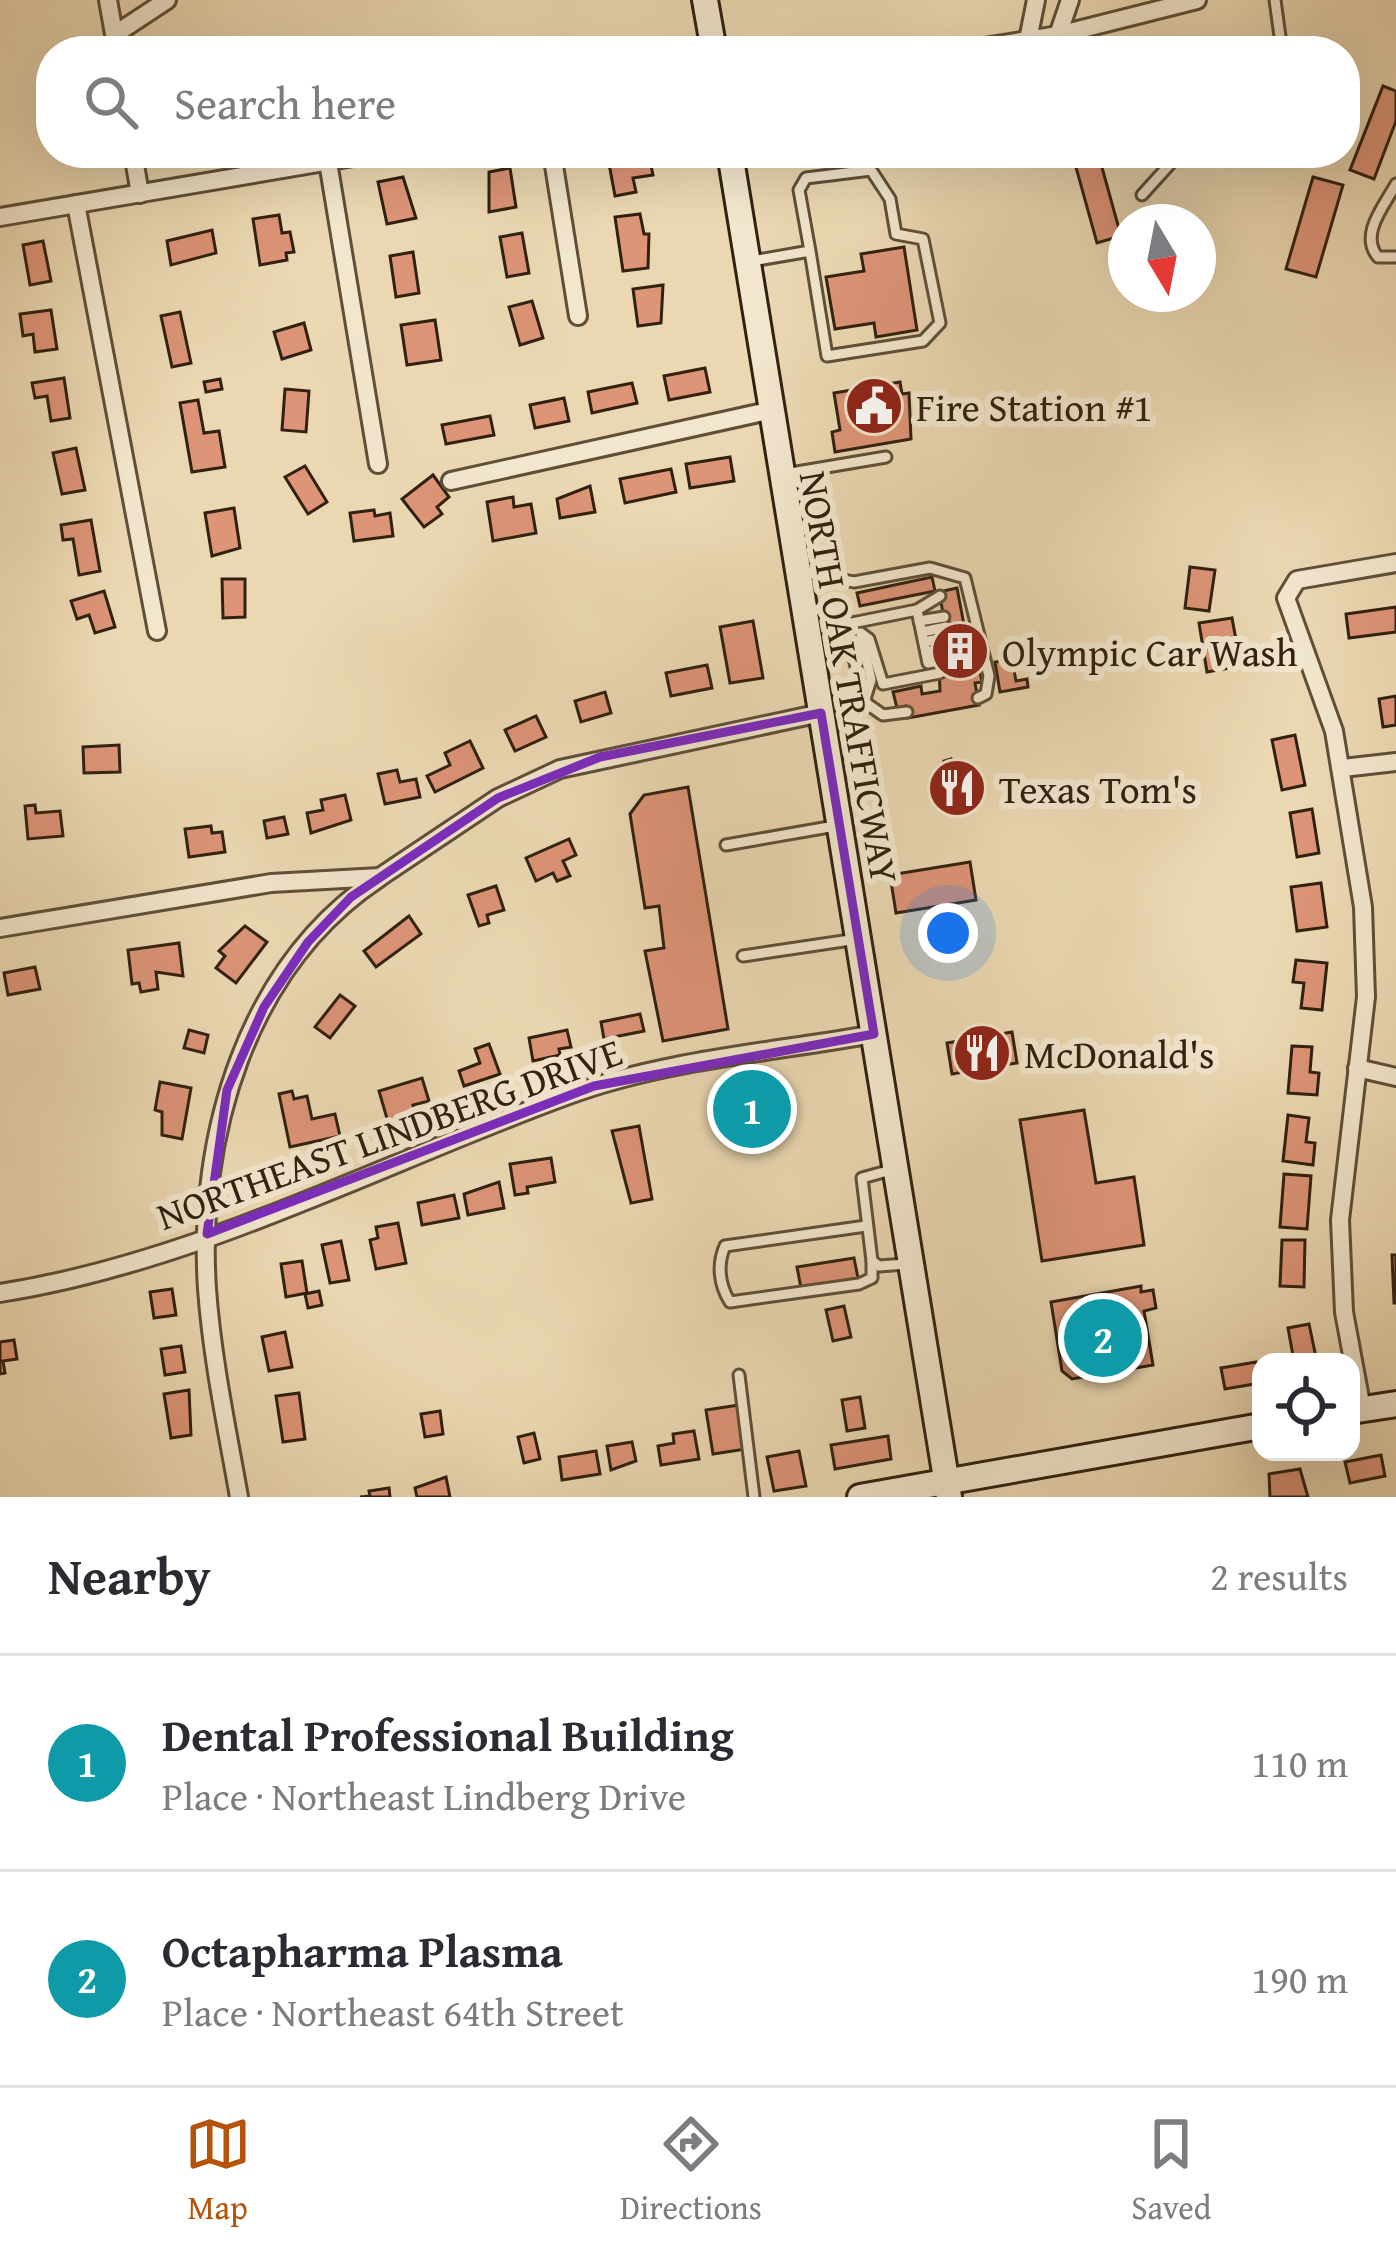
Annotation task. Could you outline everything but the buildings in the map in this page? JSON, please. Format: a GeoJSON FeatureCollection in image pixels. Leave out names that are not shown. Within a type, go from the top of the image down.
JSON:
{"type":"FeatureCollection","features":[{"type":"Feature","properties":{"kind":"main road"},"geometry":{"type":"LineString","coordinates":[[705,0],[711,36]]}},
{"type":"Feature","properties":{"kind":"main road","name":"NORTH OAK TRAFFICWAY"},"geometry":{"type":"LineString","coordinates":[[732,168],[768,411],[948,1488]]}},
{"type":"Feature","properties":{"kind":"main road"},"geometry":{"type":"LineString","coordinates":[[1360,1409],[1396,1404]]}},
{"type":"Feature","properties":{"kind":"main road"},"geometry":{"type":"LineString","coordinates":[[860,1497],[948,1488],[1252,1428]]}},
{"type":"Feature","properties":{"kind":"street"},"geometry":{"type":"LineString","coordinates":[[109,0],[115,36]]}},
{"type":"Feature","properties":{"kind":"street"},"geometry":{"type":"LineString","coordinates":[[124,36],[167,0]]}},
{"type":"Feature","properties":{"kind":"street"},"geometry":{"type":"LineString","coordinates":[[1029,36],[1036,0]]}},
{"type":"Feature","properties":{"kind":"street"},"geometry":{"type":"LineString","coordinates":[[1058,35],[1070,0]]}},
{"type":"Feature","properties":{"kind":"street"},"geometry":{"type":"LineString","coordinates":[[1052,36],[1197,0]]}},
{"type":"Feature","properties":{"kind":"street"},"geometry":{"type":"LineString","coordinates":[[136,168],[140,194]]}},
{"type":"Feature","properties":{"kind":"street"},"geometry":{"type":"LineString","coordinates":[[0,217],[288,168]]}},
{"type":"Feature","properties":{"kind":"street"},"geometry":{"type":"LineString","coordinates":[[329,168],[378,464]]}},
{"type":"Feature","properties":{"kind":"street"},"geometry":{"type":"LineString","coordinates":[[554,168],[578,316]]}},
{"type":"Feature","properties":{"kind":"street"},"geometry":{"type":"LineString","coordinates":[[76,204],[157,631]]}},
{"type":"Feature","properties":{"kind":"street"},"geometry":{"type":"LineString","coordinates":[[451,481],[768,411]]}},
{"type":"Feature","properties":{"kind":"street"},"geometry":{"type":"LineString","coordinates":[[1350,1353],[1341,1266],[1343,1174],[1366,943],[1343,768],[1286,598],[1298,580],[1396,563]]}},
{"type":"Feature","properties":{"kind":"street"},"geometry":{"type":"LineString","coordinates":[[239,1497],[207,1295],[207,1234],[218,1135],[243,1049],[308,942],[351,897],[498,798],[560,769],[821,713]]}},
{"type":"Feature","properties":{"kind":"street"},"geometry":{"type":"LineString","coordinates":[[1343,768],[1396,762]]}},
{"type":"Feature","properties":{"kind":"street"},"geometry":{"type":"LineString","coordinates":[[0,928],[272,883],[380,878]]}},
{"type":"Feature","properties":{"kind":"street","name":"NORTHEAST LINDBERG DRIVE"},"geometry":{"type":"LineString","coordinates":[[0,1293],[111,1268],[594,1086],[874,1034]]}},
{"type":"Feature","properties":{"kind":"street"},"geometry":{"type":"LineString","coordinates":[[1357,1068],[1396,1077]]}},
{"type":"Feature","properties":{"kind":"lane"},"geometry":{"type":"LineString","coordinates":[[1276,0],[1280,36]]}},
{"type":"Feature","properties":{"kind":"lane"},"geometry":{"type":"LineString","coordinates":[[1142,195],[1166,168]]}},
{"type":"Feature","properties":{"kind":"lane"},"geometry":{"type":"LineString","coordinates":[[871,170],[890,199],[896,233],[923,239],[940,323],[923,341],[827,356],[810,250],[799,190],[806,178],[871,170]]}},
{"type":"Feature","properties":{"kind":"lane"},"geometry":{"type":"LineString","coordinates":[[1396,184],[1370,236],[1378,257],[1396,257]]}},
{"type":"Feature","properties":{"kind":"lane"},"geometry":{"type":"LineString","coordinates":[[746,262],[810,250]]}},
{"type":"Feature","properties":{"kind":"lane"},"geometry":{"type":"LineString","coordinates":[[780,475],[886,458]]}},
{"type":"Feature","properties":{"kind":"lane"},"geometry":{"type":"LineString","coordinates":[[796,571],[854,582],[930,568],[957,574],[979,626],[988,690],[978,698]]}},
{"type":"Feature","properties":{"kind":"lane"},"geometry":{"type":"LineString","coordinates":[[854,582],[843,604],[864,702],[883,715],[907,712]]}},
{"type":"Feature","properties":{"kind":"lane"},"geometry":{"type":"LineString","coordinates":[[804,612],[843,604]]}},
{"type":"Feature","properties":{"kind":"lane"},"geometry":{"type":"LineString","coordinates":[[847,624],[869,639],[883,684],[940,673]]}},
{"type":"Feature","properties":{"kind":"lane"},"geometry":{"type":"LineString","coordinates":[[847,624],[923,637],[946,627]]}},
{"type":"Feature","properties":{"kind":"lane"},"geometry":{"type":"LineString","coordinates":[[964,629],[979,626]]}},
{"type":"Feature","properties":{"kind":"lane"},"geometry":{"type":"LineString","coordinates":[[964,629],[979,626]]}},
{"type":"Feature","properties":{"kind":"lane"},"geometry":{"type":"LineString","coordinates":[[964,629],[979,626]]}},
{"type":"Feature","properties":{"kind":"lane"},"geometry":{"type":"LineString","coordinates":[[964,629],[979,626]]}},
{"type":"Feature","properties":{"kind":"lane"},"geometry":{"type":"LineString","coordinates":[[923,637],[946,627]]}},
{"type":"Feature","properties":{"kind":"lane"},"geometry":{"type":"LineString","coordinates":[[923,637],[946,627]]}},
{"type":"Feature","properties":{"kind":"lane"},"geometry":{"type":"LineString","coordinates":[[860,632],[871,680],[864,702]]}},
{"type":"Feature","properties":{"kind":"lane"},"geometry":{"type":"LineString","coordinates":[[726,845],[840,825]]}},
{"type":"Feature","properties":{"kind":"lane"},"geometry":{"type":"LineString","coordinates":[[743,956],[857,939]]}},
{"type":"Feature","properties":{"kind":"lane"},"geometry":{"type":"LineString","coordinates":[[866,1226],[725,1246],[719,1259],[723,1290],[730,1302],[760,1301],[872,1278],[862,1178],[896,1169]]}},
{"type":"Feature","properties":{"kind":"lane"},"geometry":{"type":"LineString","coordinates":[[872,1261],[878,1266],[911,1264]]}},
{"type":"Feature","properties":{"kind":"lane"},"geometry":{"type":"LineString","coordinates":[[739,1375],[754,1497]]}},
{"type":"Feature","properties":{"kind":"highlighted area"},"geometry":{"type":"Polygon","coordinates":[[[821,713],[874,1034],[594,1086],[207,1234],[227,1090],[264,1007],[308,942],[351,897],[498,798],[600,757],[821,713]]]}},
{"type":"Feature","properties":{"kind":"place","name":"Fire Station #1"},"geometry":{"type":"Point","coordinates":[874,406]}},
{"type":"Feature","properties":{"kind":"place","name":"Olympic Car Wash"},"geometry":{"type":"Point","coordinates":[960,651]}},
{"type":"Feature","properties":{"kind":"place","name":"Texas Tom's"},"geometry":{"type":"Point","coordinates":[957,788]}},
{"type":"Feature","properties":{"kind":"place","name":"McDonald's"},"geometry":{"type":"Point","coordinates":[982,1053]}},
{"type":"Feature","properties":{"kind":"place","name":"Dental Professional Building"},"geometry":{"type":"Point","coordinates":[752,1109]}},
{"type":"Feature","properties":{"kind":"place","name":"Octapharma Plasma"},"geometry":{"type":"Point","coordinates":[1103,1338]}}]}
